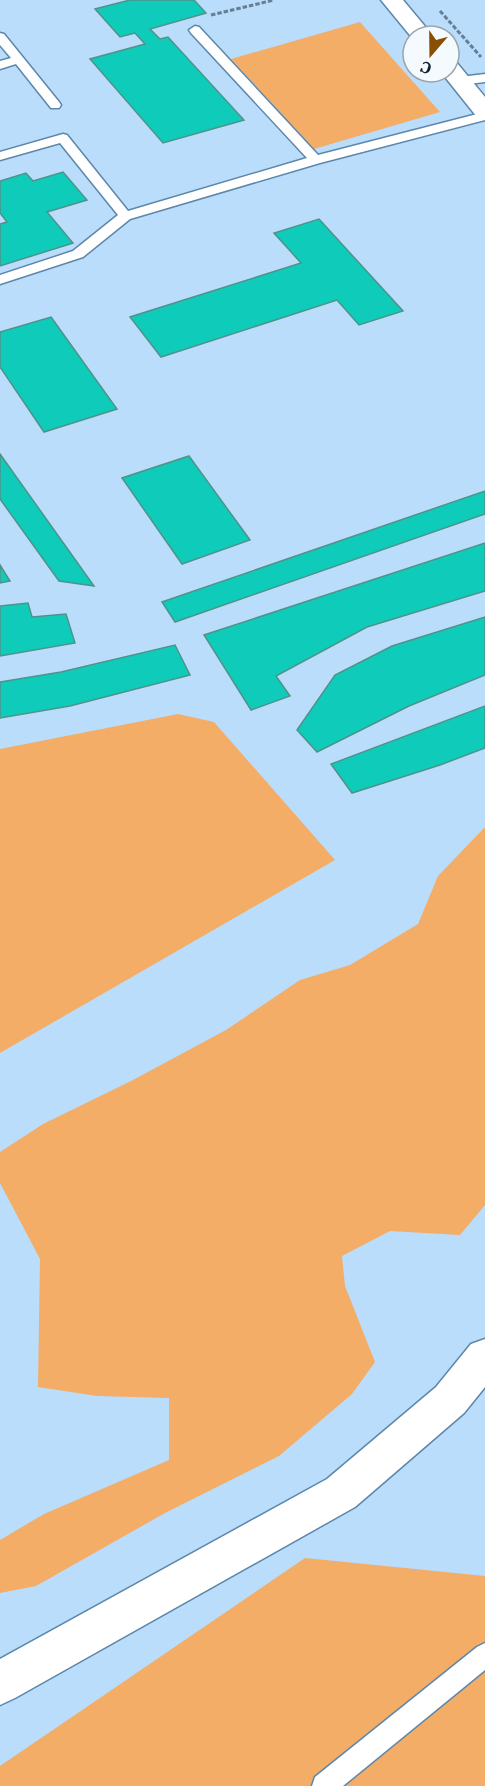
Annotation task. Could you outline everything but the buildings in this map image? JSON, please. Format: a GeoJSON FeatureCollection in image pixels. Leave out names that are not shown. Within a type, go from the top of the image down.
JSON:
{"type":"FeatureCollection","features":[{"type":"Feature","properties":{"kind":"street"},"geometry":{"type":"LineString","coordinates":[[392,0],[412,24]]}},
{"type":"Feature","properties":{"kind":"street"},"geometry":{"type":"LineString","coordinates":[[461,82],[485,114]]}},
{"type":"Feature","properties":{"kind":"street"},"geometry":{"type":"LineString","coordinates":[[0,1683],[340,1494],[450,1400],[485,1357]]}},
{"type":"Feature","properties":{"kind":"lane"},"geometry":{"type":"LineString","coordinates":[[195,30],[315,160]]}},
{"type":"Feature","properties":{"kind":"lane"},"geometry":{"type":"LineString","coordinates":[[0,37],[54,105]]}},
{"type":"Feature","properties":{"kind":"lane"},"geometry":{"type":"LineString","coordinates":[[0,65],[18,60]]}},
{"type":"Feature","properties":{"kind":"lane"},"geometry":{"type":"LineString","coordinates":[[461,75],[485,78]]}},
{"type":"Feature","properties":{"kind":"lane"},"geometry":{"type":"LineString","coordinates":[[0,280],[78,254],[125,216],[315,160],[485,114]]}},
{"type":"Feature","properties":{"kind":"lane"},"geometry":{"type":"LineString","coordinates":[[0,156],[63,138],[125,216]]}},
{"type":"Feature","properties":{"kind":"lane"},"geometry":{"type":"LineString","coordinates":[[324,1786],[485,1655]]}},
{"type":"Feature","properties":{"kind":"path"},"geometry":{"type":"LineString","coordinates":[[212,14],[274,0]]}},
{"type":"Feature","properties":{"kind":"path"},"geometry":{"type":"LineString","coordinates":[[438,9],[485,62]]}},
{"type":"Feature","properties":{"kind":"shaded area"},"geometry":{"type":"Polygon","coordinates":[[[360,22],[401,68],[401,84],[415,84],[440,112],[314,149],[231,59],[360,22]]]}},
{"type":"Feature","properties":{"kind":"shaded area"},"geometry":{"type":"Polygon","coordinates":[[[178,714],[214,722],[335,860],[0,1053],[0,749],[178,714]]]}},
{"type":"Feature","properties":{"kind":"shaded area"},"geometry":{"type":"Polygon","coordinates":[[[485,827],[485,1205],[460,1235],[390,1231],[342,1256],[345,1286],[375,1362],[352,1394],[279,1456],[165,1513],[36,1586],[0,1593],[0,1540],[44,1514],[169,1460],[169,1398],[97,1396],[38,1387],[40,1259],[0,1183],[0,1152],[43,1124],[131,1081],[226,1030],[300,980],[350,965],[418,924],[438,876],[485,827]]]}},
{"type":"Feature","properties":{"kind":"shaded area"},"geometry":{"type":"Polygon","coordinates":[[[305,1558],[485,1576],[485,1786],[0,1786],[0,1766],[305,1558]]]}}]}
